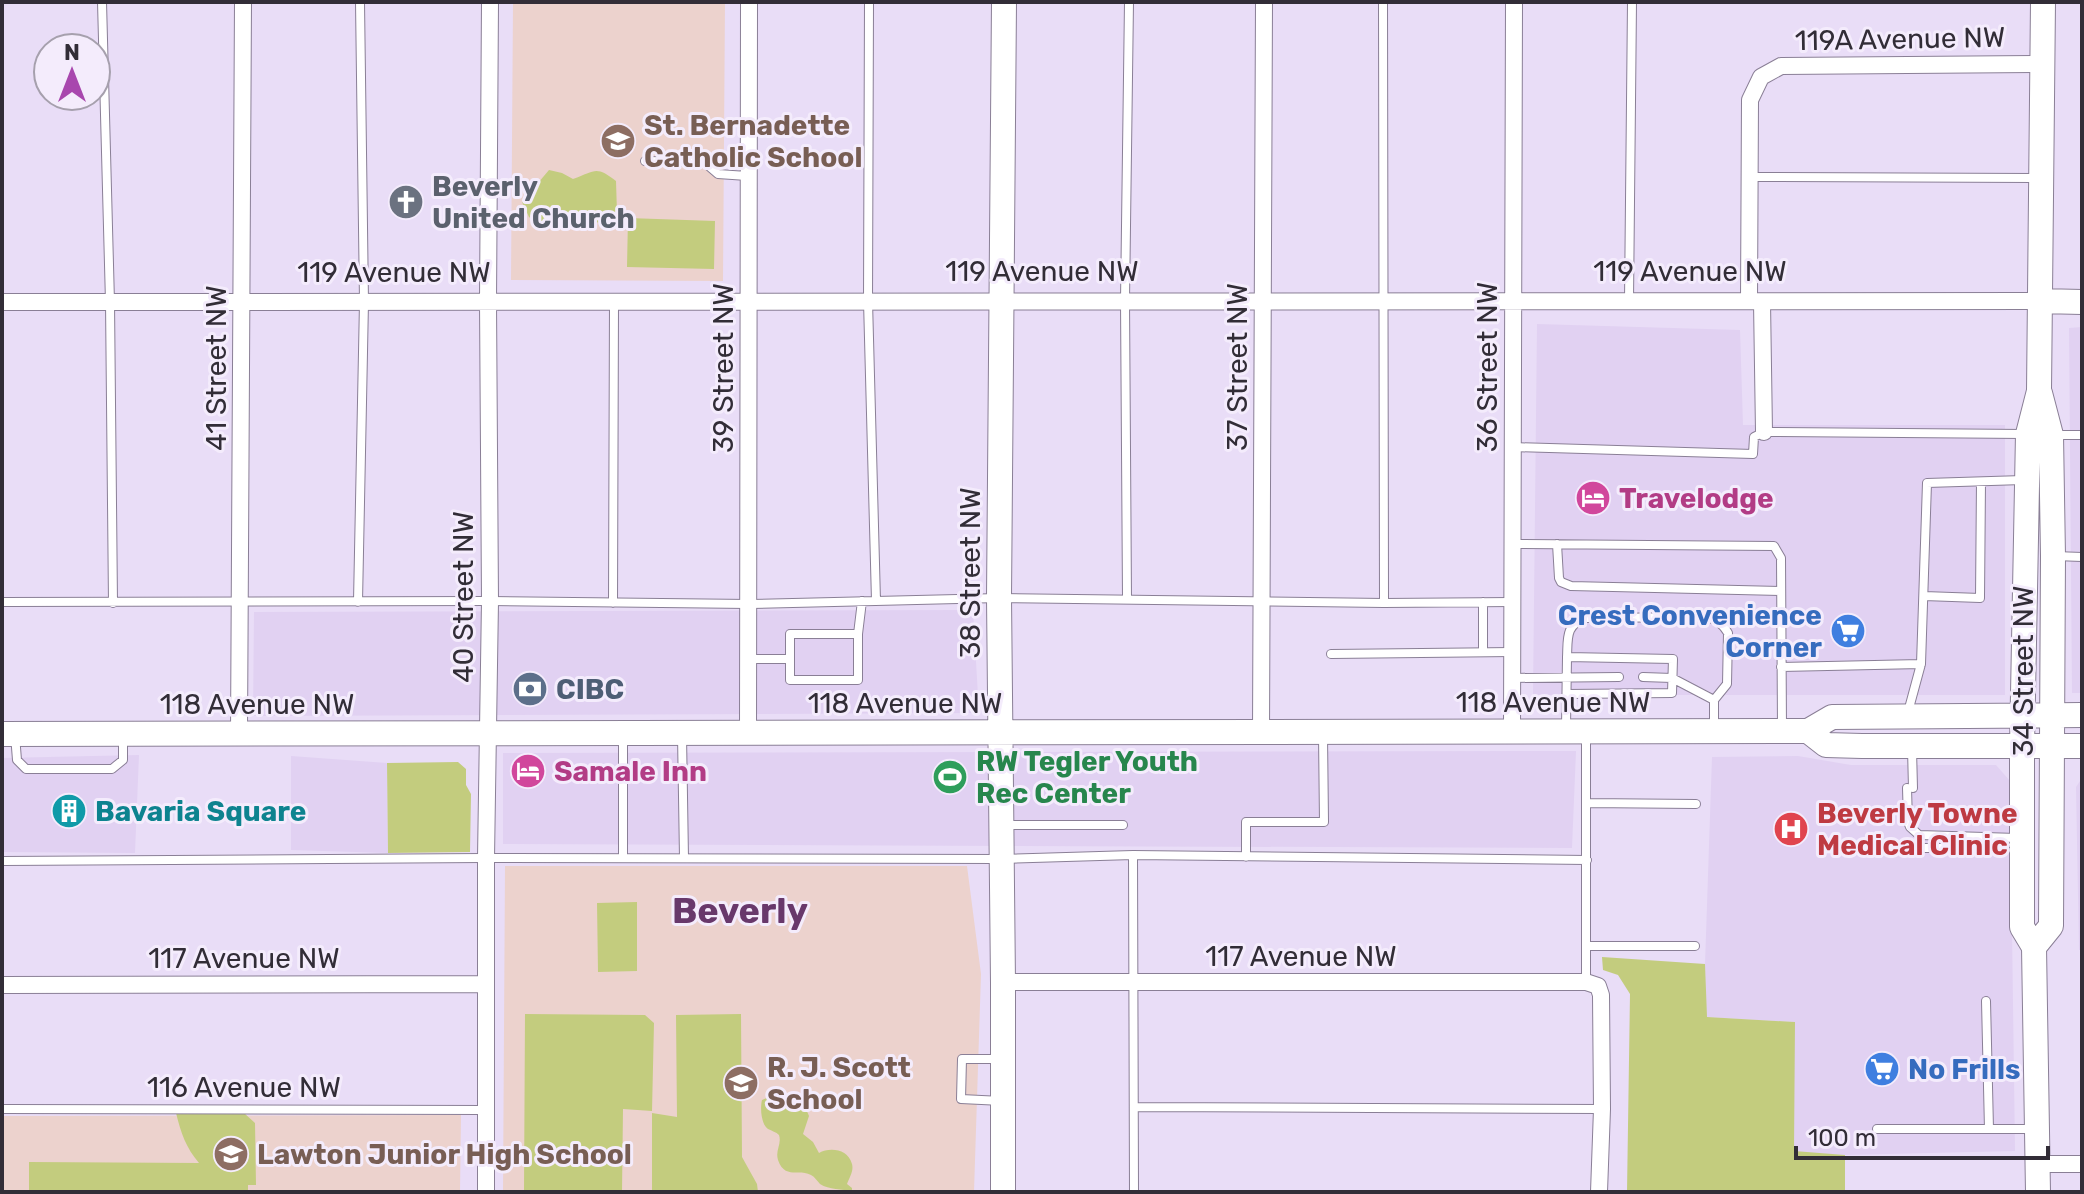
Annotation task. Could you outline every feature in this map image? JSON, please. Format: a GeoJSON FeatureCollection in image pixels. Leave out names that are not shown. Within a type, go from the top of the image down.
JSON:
{"type":"FeatureCollection","features":[{"type":"Feature","properties":{"kind":"street","name":"41 Street NW"},"geometry":{"type":"LineString","coordinates":[[239,734],[243,2]]}},
{"type":"Feature","properties":{"kind":"street","name":"40 Street NW"},"geometry":{"type":"LineString","coordinates":[[486,1192],[490,2]]}},
{"type":"Feature","properties":{"kind":"street","name":"39 Street NW"},"geometry":{"type":"LineString","coordinates":[[748,734],[749,2]]}},
{"type":"Feature","properties":{"kind":"street","name":"38 Street NW"},"geometry":{"type":"LineString","coordinates":[[1003,1192],[999,598],[1004,2]]}},
{"type":"Feature","properties":{"kind":"street","name":"37 Street NW"},"geometry":{"type":"LineString","coordinates":[[1261,732],[1264,2]]}},
{"type":"Feature","properties":{"kind":"street","name":"36 Street NW"},"geometry":{"type":"LineString","coordinates":[[1512,732],[1514,2]]}},
{"type":"Feature","properties":{"kind":"street","name":"34 Street NW"},"geometry":{"type":"LineString","coordinates":[[2034,947],[2051,926],[2053,556],[2039,435],[2043,2]]}},
{"type":"Feature","properties":{"kind":"street","name":"119A Avenue NW"},"geometry":{"type":"LineString","coordinates":[[1750,177],[1750,100],[1761,77],[1781,66],[2043,64]]}},
{"type":"Feature","properties":{"kind":"street"},"geometry":{"type":"LineString","coordinates":[[1750,177],[1764,432]]}},
{"type":"Feature","properties":{"kind":"street","name":"119 Avenue NW"},"geometry":{"type":"LineString","coordinates":[[2,302],[2082,302]]}},
{"type":"Feature","properties":{"kind":"street","name":"34 Street NW"},"geometry":{"type":"LineString","coordinates":[[2038,1192],[2034,947],[2022,927],[2022,746],[2027,480],[2039,435]]}},
{"type":"Feature","properties":{"kind":"street","name":"118 Avenue NW"},"geometry":{"type":"LineString","coordinates":[[8,734],[1714,732],[1808,731],[1832,717],[2082,715]]}},
{"type":"Feature","properties":{"kind":"street","name":"118 Avenue NW"},"geometry":{"type":"LineString","coordinates":[[1808,731],[1826,745],[2082,746]]}},
{"type":"Feature","properties":{"kind":"street","name":"117 Avenue NW"},"geometry":{"type":"LineString","coordinates":[[1003,982],[1592,984]]}},
{"type":"Feature","properties":{"kind":"street","name":"117 Avenue NW"},"geometry":{"type":"LineString","coordinates":[[2,985],[486,984]]}},
{"type":"Feature","properties":{"kind":"street"},"geometry":{"type":"LineString","coordinates":[[1592,984],[1601,995],[1599,1192]]}},
{"type":"Feature","properties":{"kind":"street"},"geometry":{"type":"LineString","coordinates":[[2038,1164],[2082,1164]]}},
{"type":"Feature","properties":{"kind":"lane"},"geometry":{"type":"LineString","coordinates":[[102,2],[110,302],[113,603]]}},
{"type":"Feature","properties":{"kind":"lane"},"geometry":{"type":"LineString","coordinates":[[358,602],[364,302],[360,2]]}},
{"type":"Feature","properties":{"kind":"lane"},"geometry":{"type":"LineString","coordinates":[[869,2],[868,301],[876,601]]}},
{"type":"Feature","properties":{"kind":"lane"},"geometry":{"type":"LineString","coordinates":[[1127,598],[1125,301],[1129,2]]}},
{"type":"Feature","properties":{"kind":"lane"},"geometry":{"type":"LineString","coordinates":[[1383,2],[1384,603]]}},
{"type":"Feature","properties":{"kind":"lane"},"geometry":{"type":"LineString","coordinates":[[1629,301],[1632,2]]}},
{"type":"Feature","properties":{"kind":"lane"},"geometry":{"type":"LineString","coordinates":[[645,161],[704,162],[718,174],[747,176]]}},
{"type":"Feature","properties":{"kind":"lane"},"geometry":{"type":"LineString","coordinates":[[1750,177],[2042,178]]}},
{"type":"Feature","properties":{"kind":"lane"},"geometry":{"type":"LineString","coordinates":[[613,603],[614,302]]}},
{"type":"Feature","properties":{"kind":"lane"},"geometry":{"type":"LineString","coordinates":[[1513,447],[1753,454],[1754,437],[1764,432],[2082,435]]}},
{"type":"Feature","properties":{"kind":"lane"},"geometry":{"type":"LineString","coordinates":[[1907,716],[1921,664],[1927,483],[2027,480]]}},
{"type":"Feature","properties":{"kind":"lane"},"geometry":{"type":"LineString","coordinates":[[1924,596],[1980,598],[1981,482]]}},
{"type":"Feature","properties":{"kind":"lane"},"geometry":{"type":"LineString","coordinates":[[1512,544],[1770,545],[1778,549],[1781,558],[1782,731]]}},
{"type":"Feature","properties":{"kind":"lane"},"geometry":{"type":"LineString","coordinates":[[1557,544],[1559,578],[1571,586],[1781,591]]}},
{"type":"Feature","properties":{"kind":"lane"},"geometry":{"type":"LineString","coordinates":[[2053,556],[2082,557]]}},
{"type":"Feature","properties":{"kind":"lane"},"geometry":{"type":"LineString","coordinates":[[2,602],[749,604],[999,598],[1512,602]]}},
{"type":"Feature","properties":{"kind":"lane"},"geometry":{"type":"LineString","coordinates":[[858,634],[790,634],[790,680],[858,680],[862,601]]}},
{"type":"Feature","properties":{"kind":"lane"},"geometry":{"type":"LineString","coordinates":[[1483,602],[1483,652]]}},
{"type":"Feature","properties":{"kind":"lane"},"geometry":{"type":"LineString","coordinates":[[1592,984],[1586,946],[1586,803],[1567,694],[1567,657],[1572,625],[1586,618],[1706,617],[1717,620],[1728,633],[1727,684],[1714,700],[1714,732]]}},
{"type":"Feature","properties":{"kind":"lane"},"geometry":{"type":"LineString","coordinates":[[1331,654],[1512,652]]}},
{"type":"Feature","properties":{"kind":"lane"},"geometry":{"type":"LineString","coordinates":[[1567,657],[1673,659],[1672,693],[1567,694]]}},
{"type":"Feature","properties":{"kind":"lane"},"geometry":{"type":"LineString","coordinates":[[748,659],[790,659]]}},
{"type":"Feature","properties":{"kind":"lane"},"geometry":{"type":"LineString","coordinates":[[1781,667],[1921,664]]}},
{"type":"Feature","properties":{"kind":"lane"},"geometry":{"type":"LineString","coordinates":[[1512,678],[1619,677]]}},
{"type":"Feature","properties":{"kind":"lane"},"geometry":{"type":"LineString","coordinates":[[1643,677],[1672,678],[1714,700]]}},
{"type":"Feature","properties":{"kind":"lane"},"geometry":{"type":"LineString","coordinates":[[1246,857],[1246,822],[1324,822],[1323,732]]}},
{"type":"Feature","properties":{"kind":"lane"},"geometry":{"type":"LineString","coordinates":[[8,734],[17,760],[26,769],[112,769],[123,760],[123,734]]}},
{"type":"Feature","properties":{"kind":"lane"},"geometry":{"type":"LineString","coordinates":[[623,734],[623,858]]}},
{"type":"Feature","properties":{"kind":"lane"},"geometry":{"type":"LineString","coordinates":[[682,734],[684,858]]}},
{"type":"Feature","properties":{"kind":"lane"},"geometry":{"type":"LineString","coordinates":[[1912,746],[1908,822],[1914,832],[1925,836],[1969,835],[1976,843]]}},
{"type":"Feature","properties":{"kind":"lane"},"geometry":{"type":"LineString","coordinates":[[1586,803],[1696,804]]}},
{"type":"Feature","properties":{"kind":"lane"},"geometry":{"type":"LineString","coordinates":[[1001,825],[1123,825]]}},
{"type":"Feature","properties":{"kind":"lane"},"geometry":{"type":"LineString","coordinates":[[1878,848],[1976,843],[2022,837]]}},
{"type":"Feature","properties":{"kind":"lane"},"geometry":{"type":"LineString","coordinates":[[1133,855],[1134,1192]]}},
{"type":"Feature","properties":{"kind":"lane"},"geometry":{"type":"LineString","coordinates":[[2,861],[1002,859],[1133,855],[1587,860]]}},
{"type":"Feature","properties":{"kind":"lane"},"geometry":{"type":"LineString","coordinates":[[1586,946],[1695,946]]}},
{"type":"Feature","properties":{"kind":"lane"},"geometry":{"type":"LineString","coordinates":[[1986,1001],[1989,1129]]}},
{"type":"Feature","properties":{"kind":"lane"},"geometry":{"type":"LineString","coordinates":[[1003,1059],[962,1059],[961,1099],[1003,1101]]}},
{"type":"Feature","properties":{"kind":"lane"},"geometry":{"type":"LineString","coordinates":[[1134,1107],[1602,1109]]}},
{"type":"Feature","properties":{"kind":"lane","name":"116 Avenue NW"},"geometry":{"type":"LineString","coordinates":[[2,1109],[486,1110]]}},
{"type":"Feature","properties":{"kind":"lane"},"geometry":{"type":"LineString","coordinates":[[1877,1129],[2037,1129]]}},
{"type":"Feature","properties":{"kind":"shaded area","name":"St. Bernadette Catholic School"},"geometry":{"type":"Polygon","coordinates":[[[513,2],[725,2],[723,281],[511,280],[513,2]]]}},
{"type":"Feature","properties":{"kind":"shaded area"},"geometry":{"type":"Polygon","coordinates":[[[1537,324],[1740,330],[1743,425],[2005,425],[2005,695],[1533,695],[1537,324]]]}},
{"type":"Feature","properties":{"kind":"shaded area"},"geometry":{"type":"Polygon","coordinates":[[[2082,327],[2082,693],[2072,693],[2069,328],[2082,327]]]}},
{"type":"Feature","properties":{"kind":"shaded area"},"geometry":{"type":"Polygon","coordinates":[[[973,610],[979,713],[253,716],[254,612],[973,610]]]}},
{"type":"Feature","properties":{"kind":"shaded area"},"geometry":{"type":"Polygon","coordinates":[[[1576,751],[1572,848],[503,844],[503,753],[1576,751]]]}},
{"type":"Feature","properties":{"kind":"shaded area"},"geometry":{"type":"Polygon","coordinates":[[[139,755],[135,853],[3,852],[2,758],[139,755]]]}},
{"type":"Feature","properties":{"kind":"shaded area"},"geometry":{"type":"Polygon","coordinates":[[[291,756],[387,763],[388,853],[291,850],[291,756]]]}},
{"type":"Feature","properties":{"kind":"shaded area"},"geometry":{"type":"Polygon","coordinates":[[[1798,756],[1851,765],[1996,765],[2010,781],[2015,1151],[1845,1155],[1794,1152],[1794,1022],[1706,1017],[1712,757],[1798,756]]]}},
{"type":"Feature","properties":{"kind":"shaded area"},"geometry":{"type":"Polygon","coordinates":[[[2082,778],[2082,950],[2079,950],[2076,787],[2082,778]]]}},
{"type":"Feature","properties":{"kind":"shaded area","name":"R. J. Scott School"},"geometry":{"type":"Polygon","coordinates":[[[505,866],[967,866],[981,974],[974,1192],[503,1192],[505,866]]]}},
{"type":"Feature","properties":{"kind":"shaded area","name":"Lawton Junior High School"},"geometry":{"type":"Polygon","coordinates":[[[461,1115],[460,1192],[2,1192],[2,1116],[461,1115]]]}},
{"type":"Feature","properties":{"kind":"green space"},"geometry":{"type":"Polygon","coordinates":[[[549,170],[573,179],[595,171],[609,176],[616,181],[617,213],[610,222],[539,224],[529,217],[522,202],[549,170]]]}},
{"type":"Feature","properties":{"kind":"green space"},"geometry":{"type":"Polygon","coordinates":[[[628,218],[715,221],[714,269],[627,267],[628,218]]]}},
{"type":"Feature","properties":{"kind":"green space"},"geometry":{"type":"Polygon","coordinates":[[[458,762],[466,769],[466,785],[471,794],[470,852],[388,853],[387,763],[458,762]]]}},
{"type":"Feature","properties":{"kind":"green space"},"geometry":{"type":"Polygon","coordinates":[[[637,902],[637,971],[598,972],[597,903],[637,902]]]}},
{"type":"Feature","properties":{"kind":"green space"},"geometry":{"type":"Polygon","coordinates":[[[1602,957],[1705,964],[1707,1017],[1795,1022],[1794,1151],[1845,1155],[1845,1192],[1627,1192],[1630,994],[1618,975],[1603,970],[1602,957]]]}},
{"type":"Feature","properties":{"kind":"green space"},"geometry":{"type":"Polygon","coordinates":[[[525,1014],[645,1015],[654,1023],[652,1111],[623,1109],[622,1192],[524,1192],[525,1014]]]}},
{"type":"Feature","properties":{"kind":"green space"},"geometry":{"type":"Polygon","coordinates":[[[741,1014],[742,1157],[757,1184],[758,1192],[654,1192],[652,1113],[677,1117],[676,1015],[741,1014]]]}},
{"type":"Feature","properties":{"kind":"green space"},"geometry":{"type":"Polygon","coordinates":[[[769,1097],[798,1101],[806,1109],[809,1116],[803,1134],[813,1142],[819,1153],[828,1150],[847,1155],[852,1169],[847,1184],[852,1191],[827,1187],[806,1173],[784,1170],[777,1156],[779,1135],[766,1127],[762,1116],[762,1100],[769,1097]]]}},
{"type":"Feature","properties":{"kind":"green space"},"geometry":{"type":"Polygon","coordinates":[[[176,1113],[244,1113],[255,1123],[256,1185],[248,1185],[248,1192],[29,1192],[29,1162],[199,1163],[184,1140],[176,1113]]]}},
{"type":"Feature","properties":{"kind":"place","name":"St. Bernadette Catholic School"},"geometry":{"type":"Point","coordinates":[618,141]}},
{"type":"Feature","properties":{"kind":"place","name":"Beverly United Church"},"geometry":{"type":"Point","coordinates":[406,202]}},
{"type":"Feature","properties":{"kind":"place","name":"Travelodge"},"geometry":{"type":"Point","coordinates":[1593,498]}},
{"type":"Feature","properties":{"kind":"place","name":"Crest Convenience Corner"},"geometry":{"type":"Point","coordinates":[1848,631]}},
{"type":"Feature","properties":{"kind":"place","name":"CIBC"},"geometry":{"type":"Point","coordinates":[530,689]}},
{"type":"Feature","properties":{"kind":"place","name":"Samale Inn"},"geometry":{"type":"Point","coordinates":[528,771]}},
{"type":"Feature","properties":{"kind":"place","name":"RW Tegler Youth Rec Center"},"geometry":{"type":"Point","coordinates":[950,777]}},
{"type":"Feature","properties":{"kind":"place","name":"Bavaria Square"},"geometry":{"type":"Point","coordinates":[69,811]}},
{"type":"Feature","properties":{"kind":"place","name":"Beverly Towne Medical Clinic"},"geometry":{"type":"Point","coordinates":[1791,829]}},
{"type":"Feature","properties":{"kind":"place","name":"No Frills"},"geometry":{"type":"Point","coordinates":[1882,1069]}},
{"type":"Feature","properties":{"kind":"place","name":"R. J. Scott School"},"geometry":{"type":"Point","coordinates":[741,1083]}},
{"type":"Feature","properties":{"kind":"place","name":"Lawton Junior High School"},"geometry":{"type":"Point","coordinates":[231,1154]}},
{"type":"Feature","properties":{"kind":"district","name":"Beverly"},"geometry":{"type":"Point","coordinates":[740,910]}}]}
